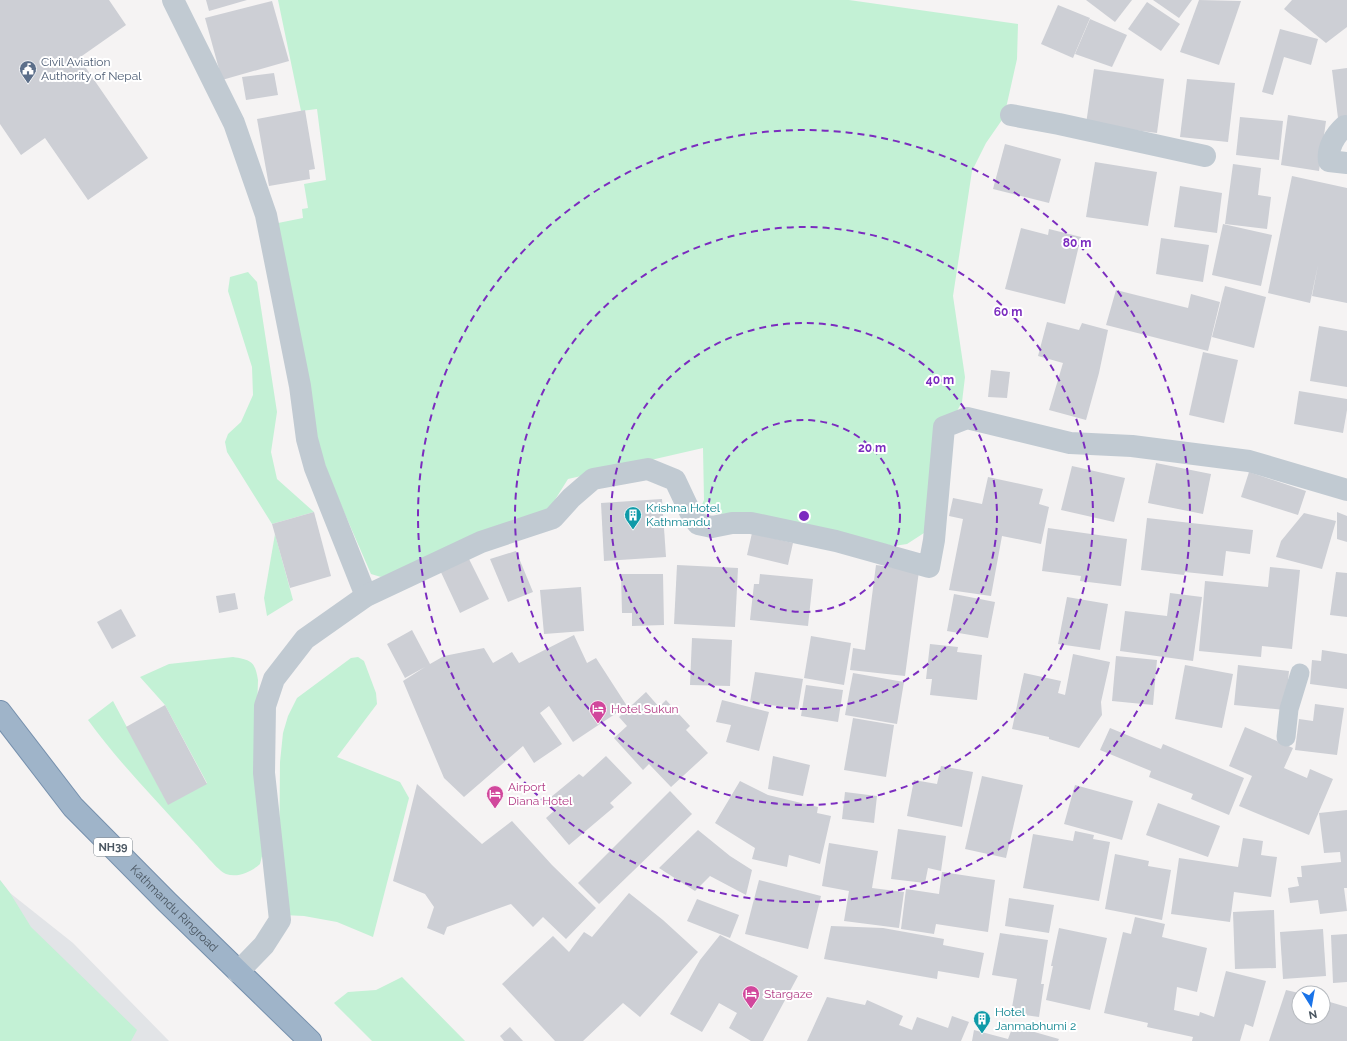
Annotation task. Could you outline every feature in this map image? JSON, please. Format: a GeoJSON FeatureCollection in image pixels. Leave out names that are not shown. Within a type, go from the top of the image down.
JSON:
{"type":"FeatureCollection","features":[{"type":"Feature","properties":{"kind":"highway","name":"Kathmandu Ringroad"},"geometry":{"type":"LineString","coordinates":[[0,712],[74,807],[238,972],[310,1041]]}},
{"type":"Feature","properties":{"kind":"street"},"geometry":{"type":"LineString","coordinates":[[173,0],[234,123],[266,214],[300,386],[307,439],[318,475],[366,596]]}},
{"type":"Feature","properties":{"kind":"street"},"geometry":{"type":"LineString","coordinates":[[1011,115],[1205,156]]}},
{"type":"Feature","properties":{"kind":"street"},"geometry":{"type":"LineString","coordinates":[[1345,126],[1337,134],[1328,153],[1329,161],[1347,163]]}},
{"type":"Feature","properties":{"kind":"street"},"geometry":{"type":"LineString","coordinates":[[238,972],[264,945],[280,920],[264,773],[265,706],[274,679],[305,640],[366,596],[481,542],[553,518],[571,498],[593,479],[648,469],[675,480],[691,514],[698,524],[712,527],[732,523],[751,523],[836,541],[929,567],[934,540],[944,427],[967,418],[1070,443],[1132,446],[1248,462],[1347,490]]}},
{"type":"Feature","properties":{"kind":"street"},"geometry":{"type":"LineString","coordinates":[[1286,737],[1289,709],[1300,673]]}},
{"type":"Feature","properties":{"kind":"shaded area"},"geometry":{"type":"Polygon","coordinates":[[[0,880],[10,893],[73,943],[169,1041],[0,1041],[0,880]]]}},
{"type":"Feature","properties":{"kind":"green space"},"geometry":{"type":"Polygon","coordinates":[[[278,0],[849,0],[1018,24],[1017,59],[1004,117],[986,143],[972,171],[953,296],[965,377],[962,402],[952,420],[924,533],[907,544],[894,546],[745,513],[707,513],[700,509],[704,500],[703,448],[568,479],[548,511],[381,577],[371,574],[331,482],[316,438],[278,223],[303,218],[302,209],[308,208],[304,184],[326,180],[317,109],[301,111],[278,0]]]}},
{"type":"Feature","properties":{"kind":"green space"},"geometry":{"type":"Polygon","coordinates":[[[248,272],[257,282],[277,412],[271,452],[277,479],[314,512],[272,524],[227,452],[225,442],[228,434],[241,422],[253,395],[252,367],[228,291],[230,277],[248,272]]]}},
{"type":"Feature","properties":{"kind":"green space"},"geometry":{"type":"Polygon","coordinates":[[[275,534],[293,600],[267,616],[264,598],[275,534]]]}},
{"type":"Feature","properties":{"kind":"green space"},"geometry":{"type":"Polygon","coordinates":[[[233,657],[251,662],[254,665],[258,680],[256,746],[263,852],[260,864],[253,870],[240,875],[226,874],[214,864],[125,767],[88,720],[113,701],[168,804],[207,783],[165,705],[140,677],[169,664],[233,657]]]}},
{"type":"Feature","properties":{"kind":"green space"},"geometry":{"type":"Polygon","coordinates":[[[358,657],[364,661],[376,693],[377,704],[337,757],[400,782],[409,798],[373,937],[337,922],[304,916],[283,915],[279,885],[280,762],[283,733],[288,716],[297,698],[351,658],[358,657]]]}},
{"type":"Feature","properties":{"kind":"green space"},"geometry":{"type":"Polygon","coordinates":[[[0,880],[31,927],[137,1030],[131,1041],[0,1041],[0,880]]]}},
{"type":"Feature","properties":{"kind":"green space"},"geometry":{"type":"Polygon","coordinates":[[[402,977],[465,1041],[372,1041],[334,1003],[348,992],[376,990],[402,977]]]}},
{"type":"Feature","properties":{"kind":"building"},"geometry":{"type":"Polygon","coordinates":[[[0,0],[109,0],[126,25],[79,58],[148,158],[88,200],[45,138],[21,155],[0,124],[0,0]]]}},
{"type":"Feature","properties":{"kind":"building"},"geometry":{"type":"Polygon","coordinates":[[[206,0],[247,0],[209,11],[206,0]]]}},
{"type":"Feature","properties":{"kind":"building"},"geometry":{"type":"Polygon","coordinates":[[[1086,0],[1132,0],[1115,22],[1086,0]]]}},
{"type":"Feature","properties":{"kind":"building"},"geometry":{"type":"Polygon","coordinates":[[[1153,0],[1192,0],[1179,18],[1153,0]]]}},
{"type":"Feature","properties":{"kind":"building"},"geometry":{"type":"Polygon","coordinates":[[[1199,0],[1241,1],[1219,65],[1180,52],[1199,0]]]}},
{"type":"Feature","properties":{"kind":"building"},"geometry":{"type":"Polygon","coordinates":[[[1292,0],[1347,0],[1347,27],[1326,43],[1284,9],[1292,0]]]}},
{"type":"Feature","properties":{"kind":"building"},"geometry":{"type":"Polygon","coordinates":[[[272,1],[289,61],[222,80],[205,18],[272,1]]]}},
{"type":"Feature","properties":{"kind":"building"},"geometry":{"type":"Polygon","coordinates":[[[1147,2],[1180,24],[1161,51],[1128,29],[1147,2]]]}},
{"type":"Feature","properties":{"kind":"building"},"geometry":{"type":"Polygon","coordinates":[[[1058,5],[1090,18],[1073,58],[1041,44],[1058,5]]]}},
{"type":"Feature","properties":{"kind":"building"},"geometry":{"type":"Polygon","coordinates":[[[1090,19],[1127,35],[1112,67],[1075,54],[1090,19]]]}},
{"type":"Feature","properties":{"kind":"building"},"geometry":{"type":"Polygon","coordinates":[[[1280,29],[1318,39],[1311,65],[1284,57],[1273,95],[1262,92],[1280,29]]]}},
{"type":"Feature","properties":{"kind":"building"},"geometry":{"type":"Polygon","coordinates":[[[1347,68],[1347,116],[1338,118],[1332,70],[1347,68]]]}},
{"type":"Feature","properties":{"kind":"building"},"geometry":{"type":"Polygon","coordinates":[[[1094,69],[1164,79],[1157,133],[1086,124],[1094,69]]]}},
{"type":"Feature","properties":{"kind":"building"},"geometry":{"type":"Polygon","coordinates":[[[274,73],[278,95],[246,100],[242,77],[274,73]]]}},
{"type":"Feature","properties":{"kind":"building"},"geometry":{"type":"Polygon","coordinates":[[[1187,79],[1235,83],[1228,142],[1180,137],[1187,79]]]}},
{"type":"Feature","properties":{"kind":"building"},"geometry":{"type":"Polygon","coordinates":[[[305,110],[315,169],[309,170],[310,179],[269,186],[257,119],[305,110]]]}},
{"type":"Feature","properties":{"kind":"building"},"geometry":{"type":"Polygon","coordinates":[[[1288,115],[1326,121],[1319,171],[1281,165],[1288,115]]]}},
{"type":"Feature","properties":{"kind":"building"},"geometry":{"type":"Polygon","coordinates":[[[1240,117],[1283,121],[1279,160],[1236,155],[1240,117]]]}},
{"type":"Feature","properties":{"kind":"building"},"geometry":{"type":"Polygon","coordinates":[[[1005,144],[1061,159],[1049,203],[993,189],[1005,144]]]}},
{"type":"Feature","properties":{"kind":"building"},"geometry":{"type":"Polygon","coordinates":[[[1095,162],[1157,172],[1148,226],[1086,217],[1095,162]]]}},
{"type":"Feature","properties":{"kind":"building"},"geometry":{"type":"Polygon","coordinates":[[[1233,164],[1261,168],[1258,195],[1271,197],[1267,229],[1225,224],[1233,164]]]}},
{"type":"Feature","properties":{"kind":"building"},"geometry":{"type":"Polygon","coordinates":[[[1292,176],[1347,188],[1347,303],[1312,296],[1318,265],[1310,303],[1268,293],[1292,176]]]}},
{"type":"Feature","properties":{"kind":"building"},"geometry":{"type":"Polygon","coordinates":[[[1180,186],[1222,193],[1217,233],[1174,227],[1180,186]]]}},
{"type":"Feature","properties":{"kind":"building"},"geometry":{"type":"Polygon","coordinates":[[[1223,224],[1272,235],[1261,286],[1212,275],[1223,224]]]}},
{"type":"Feature","properties":{"kind":"building"},"geometry":{"type":"Polygon","coordinates":[[[1021,228],[1048,235],[1049,229],[1081,237],[1065,304],[1005,289],[1021,228]]]}},
{"type":"Feature","properties":{"kind":"building"},"geometry":{"type":"Polygon","coordinates":[[[1161,238],[1209,245],[1203,282],[1156,274],[1161,238]]]}},
{"type":"Feature","properties":{"kind":"building"},"geometry":{"type":"Polygon","coordinates":[[[1225,286],[1266,297],[1254,348],[1212,337],[1225,286]]]}},
{"type":"Feature","properties":{"kind":"building"},"geometry":{"type":"Polygon","coordinates":[[[1116,290],[1188,308],[1191,294],[1220,302],[1208,351],[1106,325],[1116,290]]]}},
{"type":"Feature","properties":{"kind":"building"},"geometry":{"type":"Polygon","coordinates":[[[1047,322],[1079,330],[1082,323],[1108,330],[1099,373],[1086,420],[1049,410],[1063,363],[1038,356],[1047,322]]]}},
{"type":"Feature","properties":{"kind":"building"},"geometry":{"type":"Polygon","coordinates":[[[1319,326],[1347,331],[1347,387],[1310,381],[1319,326]]]}},
{"type":"Feature","properties":{"kind":"building"},"geometry":{"type":"Polygon","coordinates":[[[1203,352],[1238,360],[1224,423],[1189,415],[1203,352]]]}},
{"type":"Feature","properties":{"kind":"building"},"geometry":{"type":"Polygon","coordinates":[[[991,370],[1010,372],[1007,398],[988,397],[991,370]]]}},
{"type":"Feature","properties":{"kind":"building"},"geometry":{"type":"Polygon","coordinates":[[[1299,391],[1347,399],[1347,410],[1343,433],[1294,424],[1299,391]]]}},
{"type":"Feature","properties":{"kind":"building"},"geometry":{"type":"Polygon","coordinates":[[[1156,463],[1211,474],[1203,514],[1148,503],[1156,463]]]}},
{"type":"Feature","properties":{"kind":"building"},"geometry":{"type":"Polygon","coordinates":[[[1072,466],[1125,478],[1114,522],[1061,510],[1072,466]]]}},
{"type":"Feature","properties":{"kind":"building"},"geometry":{"type":"Polygon","coordinates":[[[1249,472],[1306,491],[1298,515],[1241,497],[1249,472]]]}},
{"type":"Feature","properties":{"kind":"building"},"geometry":{"type":"Polygon","coordinates":[[[988,477],[1043,489],[1039,504],[1049,507],[1041,544],[1002,536],[991,596],[949,590],[963,519],[949,516],[953,498],[982,504],[988,477]]]}},
{"type":"Feature","properties":{"kind":"building","name":"Krishna Hotel Kathmandu"},"geometry":{"type":"Polygon","coordinates":[[[662,499],[666,557],[604,561],[601,503],[662,499]]]}},
{"type":"Feature","properties":{"kind":"building"},"geometry":{"type":"Polygon","coordinates":[[[314,512],[331,576],[290,588],[272,524],[314,512]]]}},
{"type":"Feature","properties":{"kind":"building"},"geometry":{"type":"Polygon","coordinates":[[[1337,512],[1347,516],[1347,542],[1337,539],[1337,512]]]}},
{"type":"Feature","properties":{"kind":"building"},"geometry":{"type":"Polygon","coordinates":[[[1304,513],[1336,521],[1322,569],[1276,557],[1281,541],[1304,513]]]}},
{"type":"Feature","properties":{"kind":"building"},"geometry":{"type":"Polygon","coordinates":[[[1147,518],[1253,530],[1250,554],[1226,551],[1223,576],[1185,572],[1184,575],[1141,570],[1147,518]]]}},
{"type":"Feature","properties":{"kind":"building"},"geometry":{"type":"Polygon","coordinates":[[[1048,528],[1127,539],[1121,586],[1080,581],[1081,576],[1042,571],[1048,528]]]}},
{"type":"Feature","properties":{"kind":"building"},"geometry":{"type":"Polygon","coordinates":[[[752,533],[793,543],[788,565],[747,555],[752,533]]]}},
{"type":"Feature","properties":{"kind":"building"},"geometry":{"type":"Polygon","coordinates":[[[516,551],[533,592],[508,602],[490,559],[516,551]]]}},
{"type":"Feature","properties":{"kind":"building"},"geometry":{"type":"Polygon","coordinates":[[[467,555],[489,599],[460,613],[439,568],[467,555]]]}},
{"type":"Feature","properties":{"kind":"building"},"geometry":{"type":"Polygon","coordinates":[[[677,565],[738,568],[735,627],[674,624],[677,565]]]}},
{"type":"Feature","properties":{"kind":"building"},"geometry":{"type":"Polygon","coordinates":[[[876,565],[919,571],[905,676],[850,670],[853,648],[865,650],[876,565]]]}},
{"type":"Feature","properties":{"kind":"building"},"geometry":{"type":"Polygon","coordinates":[[[1270,567],[1300,570],[1292,649],[1262,646],[1261,657],[1199,651],[1205,581],[1268,587],[1270,567]]]}},
{"type":"Feature","properties":{"kind":"building"},"geometry":{"type":"Polygon","coordinates":[[[1336,572],[1347,573],[1347,617],[1330,615],[1336,572]]]}},
{"type":"Feature","properties":{"kind":"building"},"geometry":{"type":"Polygon","coordinates":[[[621,574],[663,574],[664,625],[632,626],[632,613],[622,613],[621,574]]]}},
{"type":"Feature","properties":{"kind":"building"},"geometry":{"type":"Polygon","coordinates":[[[760,574],[813,579],[808,626],[750,620],[754,584],[759,584],[760,574]]]}},
{"type":"Feature","properties":{"kind":"building"},"geometry":{"type":"Polygon","coordinates":[[[581,587],[584,631],[544,634],[540,590],[581,587]]]}},
{"type":"Feature","properties":{"kind":"building"},"geometry":{"type":"Polygon","coordinates":[[[235,593],[238,609],[219,613],[216,596],[235,593]]]}},
{"type":"Feature","properties":{"kind":"building"},"geometry":{"type":"Polygon","coordinates":[[[1170,593],[1202,597],[1193,661],[1120,651],[1125,611],[1167,616],[1170,593]]]}},
{"type":"Feature","properties":{"kind":"building"},"geometry":{"type":"Polygon","coordinates":[[[954,594],[995,602],[988,638],[947,631],[954,594]]]}},
{"type":"Feature","properties":{"kind":"building"},"geometry":{"type":"Polygon","coordinates":[[[1067,597],[1108,604],[1100,650],[1058,644],[1067,597]]]}},
{"type":"Feature","properties":{"kind":"building"},"geometry":{"type":"Polygon","coordinates":[[[121,609],[136,636],[112,649],[97,622],[121,609]]]}},
{"type":"Feature","properties":{"kind":"building"},"geometry":{"type":"Polygon","coordinates":[[[412,630],[430,664],[444,656],[484,648],[493,663],[512,652],[519,663],[574,635],[587,663],[596,658],[627,706],[573,742],[549,706],[540,713],[562,744],[534,763],[523,746],[464,797],[444,778],[403,681],[425,667],[405,678],[387,644],[412,630]]]}},
{"type":"Feature","properties":{"kind":"building"},"geometry":{"type":"Polygon","coordinates":[[[811,636],[851,643],[844,685],[804,678],[811,636]]]}},
{"type":"Feature","properties":{"kind":"building"},"geometry":{"type":"Polygon","coordinates":[[[692,638],[732,640],[730,686],[690,685],[692,638]]]}},
{"type":"Feature","properties":{"kind":"building"},"geometry":{"type":"Polygon","coordinates":[[[930,644],[958,647],[957,652],[982,655],[977,700],[930,695],[932,679],[926,679],[930,644]]]}},
{"type":"Feature","properties":{"kind":"building"},"geometry":{"type":"Polygon","coordinates":[[[1322,650],[1347,654],[1347,689],[1310,684],[1312,660],[1321,661],[1322,650]]]}},
{"type":"Feature","properties":{"kind":"building"},"geometry":{"type":"Polygon","coordinates":[[[1073,654],[1110,662],[1101,702],[1102,715],[1079,748],[1049,739],[1049,737],[1012,729],[1024,673],[1061,681],[1058,693],[1065,695],[1073,654]]]}},
{"type":"Feature","properties":{"kind":"building"},"geometry":{"type":"Polygon","coordinates":[[[1116,656],[1157,660],[1153,705],[1112,701],[1116,656]]]}},
{"type":"Feature","properties":{"kind":"building"},"geometry":{"type":"Polygon","coordinates":[[[1185,665],[1233,674],[1222,728],[1175,719],[1185,665]]]}},
{"type":"Feature","properties":{"kind":"building"},"geometry":{"type":"Polygon","coordinates":[[[1238,665],[1289,671],[1285,710],[1234,705],[1238,665]]]}},
{"type":"Feature","properties":{"kind":"building"},"geometry":{"type":"Polygon","coordinates":[[[755,672],[803,679],[798,709],[750,702],[755,672]]]}},
{"type":"Feature","properties":{"kind":"building"},"geometry":{"type":"Polygon","coordinates":[[[853,673],[904,682],[897,724],[845,715],[853,673]]]}},
{"type":"Feature","properties":{"kind":"building"},"geometry":{"type":"Polygon","coordinates":[[[806,685],[843,690],[838,722],[801,716],[806,685]]]}},
{"type":"Feature","properties":{"kind":"building"},"geometry":{"type":"Polygon","coordinates":[[[646,692],[659,707],[666,700],[690,726],[686,730],[708,753],[671,787],[649,764],[643,770],[614,738],[627,726],[619,717],[646,692]]]}},
{"type":"Feature","properties":{"kind":"building"},"geometry":{"type":"Polygon","coordinates":[[[722,700],[769,712],[759,751],[726,742],[731,725],[716,722],[722,700]]]}},
{"type":"Feature","properties":{"kind":"building"},"geometry":{"type":"Polygon","coordinates":[[[1315,704],[1344,708],[1337,755],[1295,750],[1299,719],[1313,721],[1315,704]]]}},
{"type":"Feature","properties":{"kind":"building"},"geometry":{"type":"Polygon","coordinates":[[[165,705],[207,784],[168,805],[126,727],[165,705]]]}},
{"type":"Feature","properties":{"kind":"building"},"geometry":{"type":"Polygon","coordinates":[[[853,718],[894,725],[886,777],[844,770],[853,718]]]}},
{"type":"Feature","properties":{"kind":"building"},"geometry":{"type":"Polygon","coordinates":[[[1245,727],[1293,748],[1284,768],[1307,778],[1310,769],[1333,779],[1309,835],[1239,806],[1252,776],[1229,766],[1245,727]]]}},
{"type":"Feature","properties":{"kind":"building"},"geometry":{"type":"Polygon","coordinates":[[[1110,728],[1161,749],[1163,744],[1244,778],[1229,815],[1191,799],[1193,794],[1149,777],[1151,771],[1100,750],[1110,728]]]}},
{"type":"Feature","properties":{"kind":"building"},"geometry":{"type":"Polygon","coordinates":[[[606,756],[632,783],[610,803],[614,807],[569,845],[546,818],[554,811],[545,802],[579,774],[583,777],[606,756]]]}},
{"type":"Feature","properties":{"kind":"building"},"geometry":{"type":"Polygon","coordinates":[[[773,756],[810,765],[803,796],[768,789],[773,756]]]}},
{"type":"Feature","properties":{"kind":"building"},"geometry":{"type":"Polygon","coordinates":[[[941,766],[973,772],[962,827],[907,816],[914,780],[937,784],[941,766]]]}},
{"type":"Feature","properties":{"kind":"building"},"geometry":{"type":"Polygon","coordinates":[[[982,776],[1023,785],[1006,858],[965,849],[982,776]]]}},
{"type":"Feature","properties":{"kind":"building"},"geometry":{"type":"Polygon","coordinates":[[[740,781],[768,795],[818,807],[817,813],[831,816],[820,864],[789,855],[787,867],[752,859],[755,848],[715,823],[740,781]]]}},
{"type":"Feature","properties":{"kind":"building"},"geometry":{"type":"Polygon","coordinates":[[[417,784],[482,844],[512,821],[552,865],[596,908],[566,939],[543,917],[533,927],[511,904],[447,927],[444,935],[427,928],[434,907],[425,894],[393,881],[417,784]]]}},
{"type":"Feature","properties":{"kind":"building"},"geometry":{"type":"Polygon","coordinates":[[[1075,785],[1133,801],[1122,840],[1064,824],[1075,785]]]}},
{"type":"Feature","properties":{"kind":"building"},"geometry":{"type":"Polygon","coordinates":[[[670,791],[692,814],[599,904],[578,883],[670,791]]]}},
{"type":"Feature","properties":{"kind":"building"},"geometry":{"type":"Polygon","coordinates":[[[845,792],[877,796],[874,823],[842,819],[845,792]]]}},
{"type":"Feature","properties":{"kind":"building"},"geometry":{"type":"Polygon","coordinates":[[[1158,803],[1220,826],[1208,857],[1146,835],[1158,803]]]}},
{"type":"Feature","properties":{"kind":"building"},"geometry":{"type":"Polygon","coordinates":[[[1347,810],[1347,888],[1344,888],[1347,911],[1320,914],[1318,900],[1290,903],[1288,888],[1299,886],[1297,877],[1302,877],[1301,866],[1341,862],[1340,852],[1324,853],[1319,813],[1347,810]]]}},
{"type":"Feature","properties":{"kind":"building"},"geometry":{"type":"Polygon","coordinates":[[[898,829],[946,836],[941,871],[928,868],[925,883],[891,879],[898,829]]]}},
{"type":"Feature","properties":{"kind":"building"},"geometry":{"type":"Polygon","coordinates":[[[698,830],[730,856],[752,870],[746,895],[710,876],[695,891],[659,868],[698,830]]]}},
{"type":"Feature","properties":{"kind":"building"},"geometry":{"type":"Polygon","coordinates":[[[1075,831],[1094,835],[1093,839],[1110,842],[1099,901],[1023,888],[1033,834],[1073,841],[1075,831]]]}},
{"type":"Feature","properties":{"kind":"building"},"geometry":{"type":"Polygon","coordinates":[[[1243,838],[1263,841],[1261,855],[1277,857],[1271,897],[1234,892],[1230,922],[1171,914],[1179,858],[1238,867],[1243,838]]]}},
{"type":"Feature","properties":{"kind":"building"},"geometry":{"type":"Polygon","coordinates":[[[829,843],[878,851],[872,888],[904,892],[899,928],[844,921],[849,891],[822,886],[829,843]]]}},
{"type":"Feature","properties":{"kind":"building"},"geometry":{"type":"Polygon","coordinates":[[[1115,854],[1149,861],[1148,866],[1171,870],[1162,920],[1105,909],[1115,854]]]}},
{"type":"Feature","properties":{"kind":"building"},"geometry":{"type":"Polygon","coordinates":[[[942,872],[995,880],[988,932],[936,924],[934,934],[901,929],[906,889],[939,894],[942,872]]]}},
{"type":"Feature","properties":{"kind":"building"},"geometry":{"type":"Polygon","coordinates":[[[759,880],[821,896],[808,949],[745,934],[759,880]]]}},
{"type":"Feature","properties":{"kind":"building"},"geometry":{"type":"Polygon","coordinates":[[[629,893],[663,920],[698,952],[640,1017],[623,1003],[583,1041],[555,1041],[502,984],[553,936],[569,952],[584,932],[592,937],[629,893]]]}},
{"type":"Feature","properties":{"kind":"building"},"geometry":{"type":"Polygon","coordinates":[[[1009,898],[1054,905],[1049,933],[1005,926],[1009,898]]]}},
{"type":"Feature","properties":{"kind":"building"},"geometry":{"type":"Polygon","coordinates":[[[697,899],[739,915],[730,938],[687,921],[697,899]]]}},
{"type":"Feature","properties":{"kind":"building"},"geometry":{"type":"Polygon","coordinates":[[[1274,910],[1276,968],[1235,969],[1233,912],[1274,910]]]}},
{"type":"Feature","properties":{"kind":"building"},"geometry":{"type":"Polygon","coordinates":[[[1135,917],[1165,924],[1162,937],[1207,948],[1197,992],[1177,987],[1174,1010],[1199,1016],[1200,1012],[1214,1017],[1226,971],[1266,981],[1253,1027],[1245,1024],[1240,1041],[1192,1041],[1193,1037],[1147,1027],[1148,1023],[1104,1013],[1123,932],[1131,934],[1135,917]]]}},
{"type":"Feature","properties":{"kind":"building"},"geometry":{"type":"Polygon","coordinates":[[[831,926],[883,928],[944,939],[943,945],[984,953],[979,978],[938,971],[937,979],[824,959],[831,926]]]}},
{"type":"Feature","properties":{"kind":"building"},"geometry":{"type":"Polygon","coordinates":[[[1059,928],[1107,938],[1090,1010],[1046,1000],[1059,928]]]}},
{"type":"Feature","properties":{"kind":"building"},"geometry":{"type":"Polygon","coordinates":[[[1323,929],[1326,976],[1283,979],[1280,932],[1323,929]]]}},
{"type":"Feature","properties":{"kind":"building"},"geometry":{"type":"Polygon","coordinates":[[[1000,933],[1048,940],[1041,984],[1044,984],[1039,1017],[1011,1013],[1017,979],[992,975],[1000,933]]]}},
{"type":"Feature","properties":{"kind":"building"},"geometry":{"type":"Polygon","coordinates":[[[1347,934],[1347,982],[1333,983],[1331,935],[1347,934]]]}},
{"type":"Feature","properties":{"kind":"building"},"geometry":{"type":"Polygon","coordinates":[[[720,935],[798,976],[763,1041],[751,1041],[729,1028],[737,1013],[719,1003],[702,1032],[670,1014],[700,960],[720,935]]]}},
{"type":"Feature","properties":{"kind":"building"},"geometry":{"type":"Polygon","coordinates":[[[1286,990],[1291,991],[1291,1025],[1331,1025],[1331,1002],[1347,1007],[1347,1041],[1269,1041],[1286,990]]]}},
{"type":"Feature","properties":{"kind":"building"},"geometry":{"type":"Polygon","coordinates":[[[827,997],[865,1005],[867,1000],[903,1016],[899,1025],[912,1030],[917,1017],[948,1028],[952,1016],[969,1022],[961,1041],[807,1041],[827,997]]]}},
{"type":"Feature","properties":{"kind":"building"},"geometry":{"type":"Polygon","coordinates":[[[1013,1026],[1059,1039],[1058,1041],[972,1041],[974,1030],[1008,1039],[1013,1026]]]}},
{"type":"Feature","properties":{"kind":"building"},"geometry":{"type":"Polygon","coordinates":[[[510,1027],[523,1041],[504,1041],[500,1036],[510,1027]]]}},
{"type":"Feature","properties":{"kind":"place","name":"Civil Aviation Authority of Nepal"},"geometry":{"type":"Point","coordinates":[28,84]}},
{"type":"Feature","properties":{"kind":"place","name":"Krishna Hotel Kathmandu"},"geometry":{"type":"Point","coordinates":[633,530]}},
{"type":"Feature","properties":{"kind":"place","name":"Hotel Sukun"},"geometry":{"type":"Point","coordinates":[598,724]}},
{"type":"Feature","properties":{"kind":"place","name":"Airport Diana Hotel"},"geometry":{"type":"Point","coordinates":[495,809]}},
{"type":"Feature","properties":{"kind":"place","name":"Stargaze"},"geometry":{"type":"Point","coordinates":[751,1009]}},
{"type":"Feature","properties":{"kind":"place","name":"Hotel Janmabhumi 2"},"geometry":{"type":"Point","coordinates":[982,1034]}}]}
